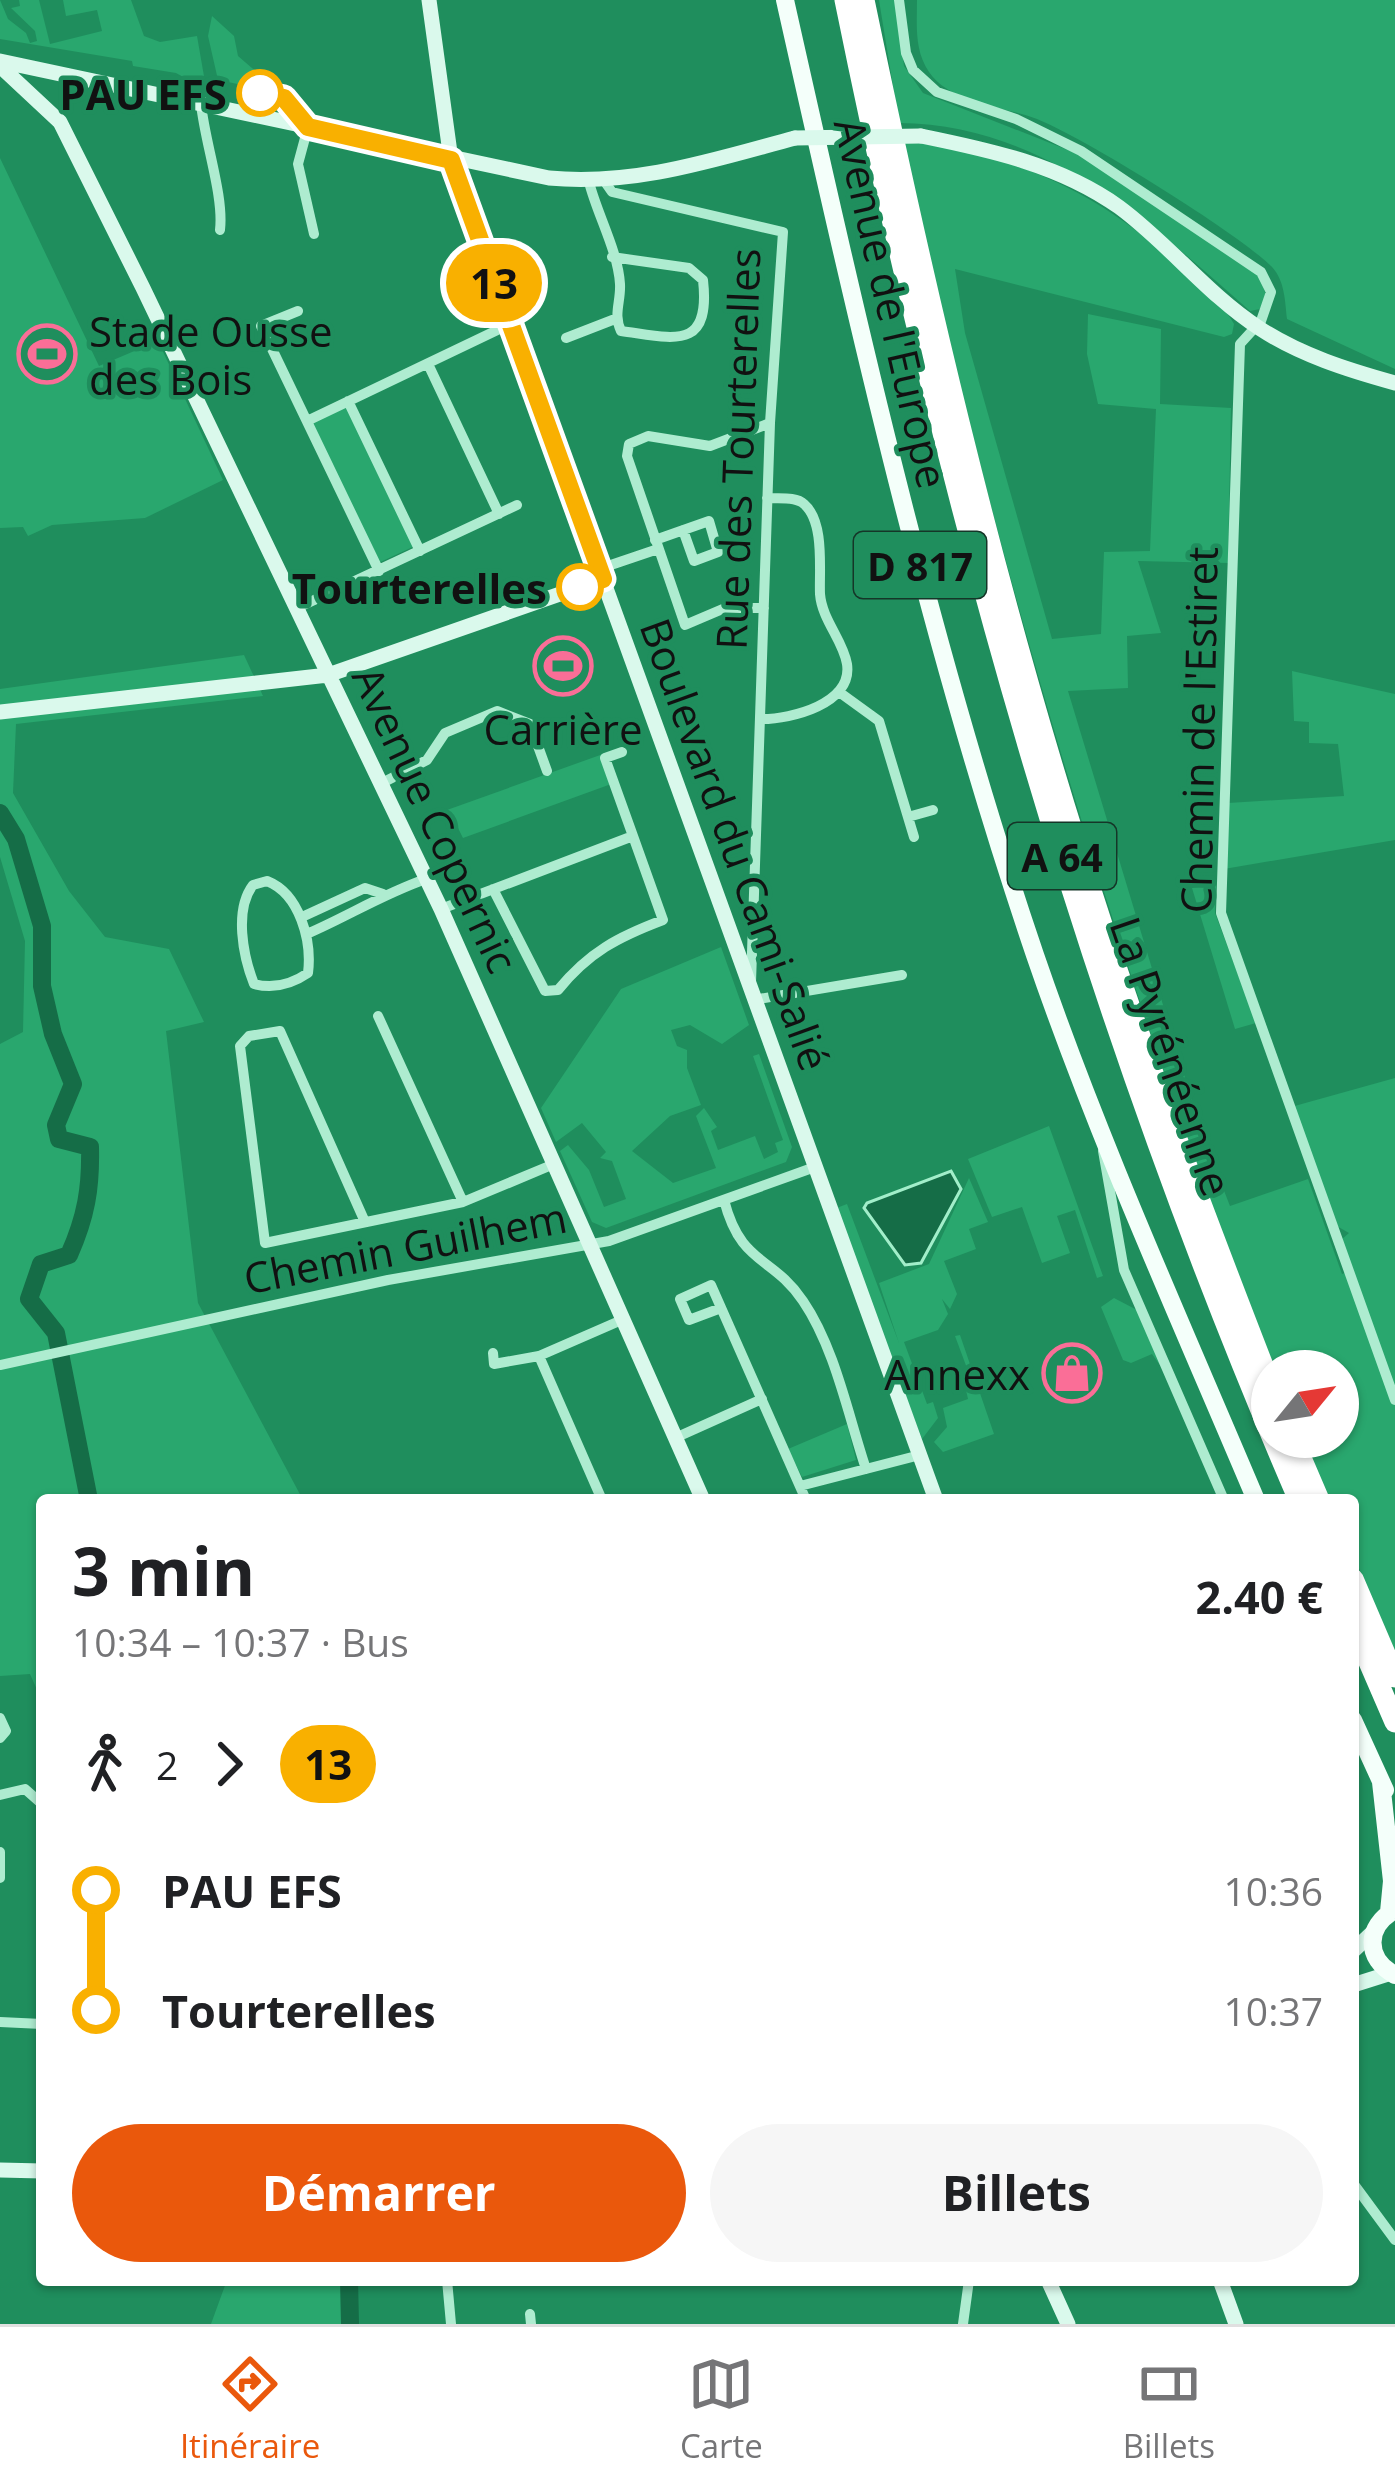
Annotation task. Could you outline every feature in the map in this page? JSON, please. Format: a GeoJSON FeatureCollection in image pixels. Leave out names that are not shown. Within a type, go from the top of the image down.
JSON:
{"type":"FeatureCollection","features":[{"type":"Feature","properties":{"kind":"highway","name":"La Pyrénéenne"},"geometry":{"type":"LineString","coordinates":[[845,0],[919,339],[985,597],[1061,854],[1160,1144],[1297,1494]]}},
{"type":"Feature","properties":{"kind":"highway","name":"La Pyrénéenne"},"geometry":{"type":"LineString","coordinates":[[864,0],[936,336],[1001,591],[1076,846],[1176,1141],[1257,1350]]}},
{"type":"Feature","properties":{"kind":"highway"},"geometry":{"type":"LineString","coordinates":[[1301,1458],[1316,1494]]}},
{"type":"Feature","properties":{"kind":"highway"},"geometry":{"type":"LineString","coordinates":[[1359,1593],[1395,1676]]}},
{"type":"Feature","properties":{"kind":"highway"},"geometry":{"type":"LineString","coordinates":[[1359,1639],[1395,1722]]}},
{"type":"Feature","properties":{"kind":"main road","name":"Avenue de l'Europe"},"geometry":{"type":"LineString","coordinates":[[785,0],[898,490],[1034,951],[1254,1494]]}},
{"type":"Feature","properties":{"kind":"main road"},"geometry":{"type":"LineString","coordinates":[[1359,1733],[1395,1810]]}},
{"type":"Feature","properties":{"kind":"main road"},"geometry":{"type":"LineString","coordinates":[[1381,1782],[1392,1911],[1372,1934],[1375,1957],[1393,1974]]}},
{"type":"Feature","properties":{"kind":"street","name":"Boulevard du Cami-Salié"},"geometry":{"type":"LineString","coordinates":[[429,0],[451,160],[934,1494]]}},
{"type":"Feature","properties":{"kind":"street","name":"Chemin de l'Estiret"},"geometry":{"type":"LineString","coordinates":[[898,0],[906,53],[914,70],[937,92],[1016,119],[1081,151],[1261,272],[1271,292],[1257,327],[1240,344],[1221,914],[1395,1400]]}},
{"type":"Feature","properties":{"kind":"street"},"geometry":{"type":"LineString","coordinates":[[0,64],[451,160],[597,182],[674,171],[795,138],[921,136],[993,150],[1085,188],[1135,220],[1257,327],[1329,364],[1395,383]]}},
{"type":"Feature","properties":{"kind":"street","name":"Avenue Copernic"},"geometry":{"type":"LineString","coordinates":[[0,64],[60,122],[441,909],[700,1494]]}},
{"type":"Feature","properties":{"kind":"street"},"geometry":{"type":"LineString","coordinates":[[201,104],[206,154],[222,211],[220,230]]}},
{"type":"Feature","properties":{"kind":"street"},"geometry":{"type":"LineString","coordinates":[[308,127],[298,164],[314,234]]}},
{"type":"Feature","properties":{"kind":"street"},"geometry":{"type":"LineString","coordinates":[[597,182],[612,257],[617,273],[615,319],[621,331],[683,339],[695,332],[704,314],[703,280],[689,268],[612,257]]}},
{"type":"Feature","properties":{"kind":"street","name":"Rue des Tourterelles"},"geometry":{"type":"LineString","coordinates":[[597,182],[612,192],[783,232],[770,423],[752,997]]}},
{"type":"Feature","properties":{"kind":"street"},"geometry":{"type":"LineString","coordinates":[[617,273],[628,262]]}},
{"type":"Feature","properties":{"kind":"street"},"geometry":{"type":"LineString","coordinates":[[298,311],[261,326],[379,571]]}},
{"type":"Feature","properties":{"kind":"street"},"geometry":{"type":"LineString","coordinates":[[566,338],[615,319]]}},
{"type":"Feature","properties":{"kind":"street"},"geometry":{"type":"LineString","coordinates":[[307,421],[510,323]]}},
{"type":"Feature","properties":{"kind":"street"},"geometry":{"type":"LineString","coordinates":[[428,364],[499,514]]}},
{"type":"Feature","properties":{"kind":"street"},"geometry":{"type":"LineString","coordinates":[[348,401],[420,551]]}},
{"type":"Feature","properties":{"kind":"street"},"geometry":{"type":"LineString","coordinates":[[764,608],[725,608],[686,625],[627,456],[629,444],[648,436],[710,446],[770,423]]}},
{"type":"Feature","properties":{"kind":"street"},"geometry":{"type":"LineString","coordinates":[[762,718],[803,710],[839,692],[847,664],[822,604],[821,551],[808,509],[797,500],[767,498]]}},
{"type":"Feature","properties":{"kind":"street"},"geometry":{"type":"LineString","coordinates":[[296,609],[517,505]]}},
{"type":"Feature","properties":{"kind":"street"},"geometry":{"type":"LineString","coordinates":[[0,712],[328,675],[601,574],[683,530]]}},
{"type":"Feature","properties":{"kind":"street"},"geometry":{"type":"LineString","coordinates":[[839,692],[879,722],[914,837]]}},
{"type":"Feature","properties":{"kind":"street"},"geometry":{"type":"LineString","coordinates":[[380,784],[427,760],[446,733],[497,711],[530,724],[547,771]]}},
{"type":"Feature","properties":{"kind":"street"},"geometry":{"type":"LineString","coordinates":[[493,889],[545,991],[558,989],[585,957],[614,938],[663,920],[605,758],[622,752]]}},
{"type":"Feature","properties":{"kind":"street"},"geometry":{"type":"LineString","coordinates":[[908,817],[933,810]]}},
{"type":"Feature","properties":{"kind":"street"},"geometry":{"type":"LineString","coordinates":[[441,909],[633,836]]}},
{"type":"Feature","properties":{"kind":"street"},"geometry":{"type":"LineString","coordinates":[[309,933],[373,906],[382,894],[426,879]]}},
{"type":"Feature","properties":{"kind":"street"},"geometry":{"type":"LineString","coordinates":[[267,880],[277,885],[302,916],[309,933],[308,973],[267,987],[254,984],[244,937],[245,896],[267,880]]}},
{"type":"Feature","properties":{"kind":"street"},"geometry":{"type":"LineString","coordinates":[[302,916],[365,888],[382,894]]}},
{"type":"Feature","properties":{"kind":"street"},"geometry":{"type":"LineString","coordinates":[[752,997],[902,975]]}},
{"type":"Feature","properties":{"kind":"street"},"geometry":{"type":"LineString","coordinates":[[378,1016],[463,1202]]}},
{"type":"Feature","properties":{"kind":"street"},"geometry":{"type":"LineString","coordinates":[[365,1222],[280,1031],[249,1036],[240,1046],[265,1243],[463,1202],[554,1164]]}},
{"type":"Feature","properties":{"kind":"street"},"geometry":{"type":"LineString","coordinates":[[1099,1118],[1124,1270],[1174,1373],[1222,1494]]}},
{"type":"Feature","properties":{"kind":"street","name":"Chemin Guilhem"},"geometry":{"type":"LineString","coordinates":[[0,1365],[345,1289],[590,1244],[815,1167]]}},
{"type":"Feature","properties":{"kind":"street"},"geometry":{"type":"LineString","coordinates":[[724,1200],[742,1247],[791,1285],[814,1320],[866,1469]]}},
{"type":"Feature","properties":{"kind":"street"},"geometry":{"type":"LineString","coordinates":[[721,1308],[803,1494]]}},
{"type":"Feature","properties":{"kind":"street"},"geometry":{"type":"LineString","coordinates":[[493,1353],[494,1364],[539,1356],[624,1318]]}},
{"type":"Feature","properties":{"kind":"street"},"geometry":{"type":"LineString","coordinates":[[539,1356],[599,1494]]}},
{"type":"Feature","properties":{"kind":"street"},"geometry":{"type":"LineString","coordinates":[[676,1438],[761,1399]]}},
{"type":"Feature","properties":{"kind":"street"},"geometry":{"type":"LineString","coordinates":[[800,1486],[920,1455]]}},
{"type":"Feature","properties":{"kind":"street"},"geometry":{"type":"LineString","coordinates":[[0,1718],[6,1730],[0,1738]]}},
{"type":"Feature","properties":{"kind":"street"},"geometry":{"type":"LineString","coordinates":[[0,1795],[25,1789],[36,1799]]}},
{"type":"Feature","properties":{"kind":"street"},"geometry":{"type":"LineString","coordinates":[[0,1852],[0,1878]]}},
{"type":"Feature","properties":{"kind":"street"},"geometry":{"type":"LineString","coordinates":[[1359,1946],[1372,1934]]}},
{"type":"Feature","properties":{"kind":"street"},"geometry":{"type":"LineString","coordinates":[[1359,1983],[1393,1974]]}},
{"type":"Feature","properties":{"kind":"street"},"geometry":{"type":"LineString","coordinates":[[0,2022],[36,2024]]}},
{"type":"Feature","properties":{"kind":"street"},"geometry":{"type":"LineString","coordinates":[[0,2170],[36,2171]]}},
{"type":"Feature","properties":{"kind":"street"},"geometry":{"type":"LineString","coordinates":[[1359,2191],[1395,2240]]}},
{"type":"Feature","properties":{"kind":"street"},"geometry":{"type":"LineString","coordinates":[[448,2286],[451,2324]]}},
{"type":"Feature","properties":{"kind":"street"},"geometry":{"type":"LineString","coordinates":[[963,2324],[968,2286]]}},
{"type":"Feature","properties":{"kind":"street"},"geometry":{"type":"LineString","coordinates":[[1051,2286],[1068,2324]]}},
{"type":"Feature","properties":{"kind":"street"},"geometry":{"type":"LineString","coordinates":[[1222,2286],[1236,2324]]}},
{"type":"Feature","properties":{"kind":"shaded area"},"geometry":{"type":"Polygon","coordinates":[[[0,0],[8,19],[26,33],[30,43],[37,41],[35,31],[11,8],[20,6],[19,0],[39,0],[50,44],[102,31],[97,10],[66,16],[63,0],[131,0],[144,36],[160,42],[197,36],[205,82],[198,85],[176,73],[133,66],[132,61],[0,39],[0,0]]]}},
{"type":"Feature","properties":{"kind":"shaded area"},"geometry":{"type":"Polygon","coordinates":[[[879,0],[895,0],[904,66],[923,93],[1078,154],[1259,275],[1266,295],[1260,309],[1250,311],[1132,213],[1046,159],[1000,140],[951,128],[899,123],[879,0]]]}},
{"type":"Feature","properties":{"kind":"shaded area"},"geometry":{"type":"Polygon","coordinates":[[[917,0],[1395,0],[1395,369],[1287,319],[1282,285],[1272,267],[1159,187],[1037,119],[964,98],[939,83],[921,55],[917,0]]]}},
{"type":"Feature","properties":{"kind":"shaded area"},"geometry":{"type":"Polygon","coordinates":[[[212,16],[234,36],[238,56],[281,93],[218,80],[208,36],[212,16]]]}},
{"type":"Feature","properties":{"kind":"shaded area"},"geometry":{"type":"Polygon","coordinates":[[[902,141],[981,155],[1054,181],[1088,199],[1153,243],[1234,324],[1232,334],[1224,337],[955,269],[965,333],[1052,639],[1101,634],[1104,552],[1150,551],[1156,409],[1098,404],[1087,354],[1088,314],[1161,329],[1160,404],[1231,408],[1228,563],[1138,561],[1161,633],[1127,636],[1128,688],[1068,691],[1203,1137],[1230,1206],[1308,1179],[1342,1274],[1351,1271],[1341,1240],[1349,1233],[1335,1225],[1291,1107],[1395,1078],[1395,1651],[1359,1569],[1359,1494],[1326,1494],[1310,1458],[1359,1458],[1359,1350],[1267,1350],[1112,917],[977,454],[902,141]]]}},
{"type":"Feature","properties":{"kind":"shaded area","name":"Stade Ousse des Bois"},"geometry":{"type":"Polygon","coordinates":[[[0,158],[99,366],[158,341],[223,480],[145,518],[52,525],[28,536],[23,527],[0,528],[0,158]]]}},
{"type":"Feature","properties":{"kind":"shaded area"},"geometry":{"type":"Polygon","coordinates":[[[350,405],[417,545],[376,564],[308,424],[350,405]]]}},
{"type":"Feature","properties":{"kind":"shaded area"},"geometry":{"type":"Polygon","coordinates":[[[244,655],[263,696],[16,724],[13,793],[69,891],[105,937],[169,949],[204,1022],[166,1031],[198,1303],[300,1494],[36,1494],[36,1688],[30,1674],[0,1676],[0,1044],[23,1032],[25,941],[0,857],[0,689],[244,655]]]}},
{"type":"Feature","properties":{"kind":"shaded area"},"geometry":{"type":"Polygon","coordinates":[[[1292,671],[1395,694],[1395,840],[1224,869],[1228,803],[1344,796],[1338,744],[1309,743],[1309,722],[1294,721],[1292,671]]]}},
{"type":"Feature","properties":{"kind":"shaded area"},"geometry":{"type":"Polygon","coordinates":[[[603,754],[614,783],[463,838],[453,828],[447,810],[603,754]]]}},
{"type":"Feature","properties":{"kind":"shaded area"},"geometry":{"type":"Polygon","coordinates":[[[1216,884],[1215,913],[1256,1023],[1235,1029],[1192,888],[1216,884]]]}},
{"type":"Feature","properties":{"kind":"shaded area"},"geometry":{"type":"Polygon","coordinates":[[[721,947],[749,1025],[722,1044],[690,1025],[671,1030],[677,1046],[687,1050],[687,1068],[701,1105],[670,1116],[632,1151],[673,1183],[716,1168],[696,1116],[704,1108],[717,1127],[711,1131],[718,1150],[755,1136],[764,1159],[778,1152],[775,1143],[783,1140],[753,1056],[759,1054],[792,1147],[786,1162],[606,1228],[592,1222],[560,1151],[568,1145],[589,1170],[604,1207],[626,1199],[612,1161],[600,1158],[606,1152],[582,1123],[556,1142],[541,1108],[621,989],[721,947]]]}},
{"type":"Feature","properties":{"kind":"shaded area"},"geometry":{"type":"Polygon","coordinates":[[[1049,1126],[1103,1276],[1097,1278],[1075,1210],[1057,1216],[1070,1253],[1042,1263],[1022,1207],[992,1217],[968,1159],[1049,1126]]]}},
{"type":"Feature","properties":{"kind":"shaded area"},"geometry":{"type":"Polygon","coordinates":[[[951,1171],[961,1189],[921,1263],[905,1265],[864,1208],[951,1171]]]}},
{"type":"Feature","properties":{"kind":"shaded area"},"geometry":{"type":"Polygon","coordinates":[[[969,1178],[988,1222],[969,1229],[976,1249],[944,1261],[957,1294],[950,1309],[942,1299],[948,1314],[938,1330],[904,1342],[927,1404],[933,1402],[938,1418],[922,1439],[834,1209],[847,1204],[899,1343],[879,1283],[929,1264],[969,1178]]]}},
{"type":"Feature","properties":{"kind":"shaded area"},"geometry":{"type":"Polygon","coordinates":[[[1114,1298],[1137,1310],[1162,1368],[1152,1354],[1131,1363],[1123,1360],[1101,1307],[1114,1298]]]}},
{"type":"Feature","properties":{"kind":"shaded area"},"geometry":{"type":"Polygon","coordinates":[[[960,1335],[994,1434],[943,1452],[934,1442],[947,1427],[943,1408],[968,1399],[966,1390],[974,1387],[955,1336],[960,1335]]]}},
{"type":"Feature","properties":{"kind":"shaded area"},"geometry":{"type":"Polygon","coordinates":[[[847,1424],[856,1460],[802,1477],[788,1449],[847,1424]]]}},
{"type":"Feature","properties":{"kind":"shaded area"},"geometry":{"type":"Polygon","coordinates":[[[225,2286],[354,2286],[355,2324],[211,2324],[225,2286]]]}},
{"type":"Feature","properties":{"kind":"waterway"},"geometry":{"type":"LineString","coordinates":[[0,813],[16,839],[42,926],[42,986],[53,1034],[73,1084],[56,1125],[59,1139],[90,1147],[86,1202],[75,1241],[69,1255],[41,1264],[29,1299],[56,1333],[88,1494]]}},
{"type":"Feature","properties":{"kind":"waterway"},"geometry":{"type":"LineString","coordinates":[[349,2286],[350,2324]]}},
{"type":"Feature","properties":{"kind":"bus line","name":"13"},"geometry":{"type":"LineString","coordinates":[[260,93],[284,98],[308,127],[451,160],[603,579],[580,587]]}},
{"type":"Feature","properties":{"kind":"place","name":"PAU EFS"},"geometry":{"type":"Point","coordinates":[260,93]}},
{"type":"Feature","properties":{"kind":"place","name":"Stade Ousse des Bois"},"geometry":{"type":"Point","coordinates":[47,354]}},
{"type":"Feature","properties":{"kind":"place","name":"Tourterelles"},"geometry":{"type":"Point","coordinates":[580,587]}},
{"type":"Feature","properties":{"kind":"place","name":"Carrière"},"geometry":{"type":"Point","coordinates":[563,666]}},
{"type":"Feature","properties":{"kind":"place","name":"Annexx"},"geometry":{"type":"Point","coordinates":[1072,1373]}}]}
